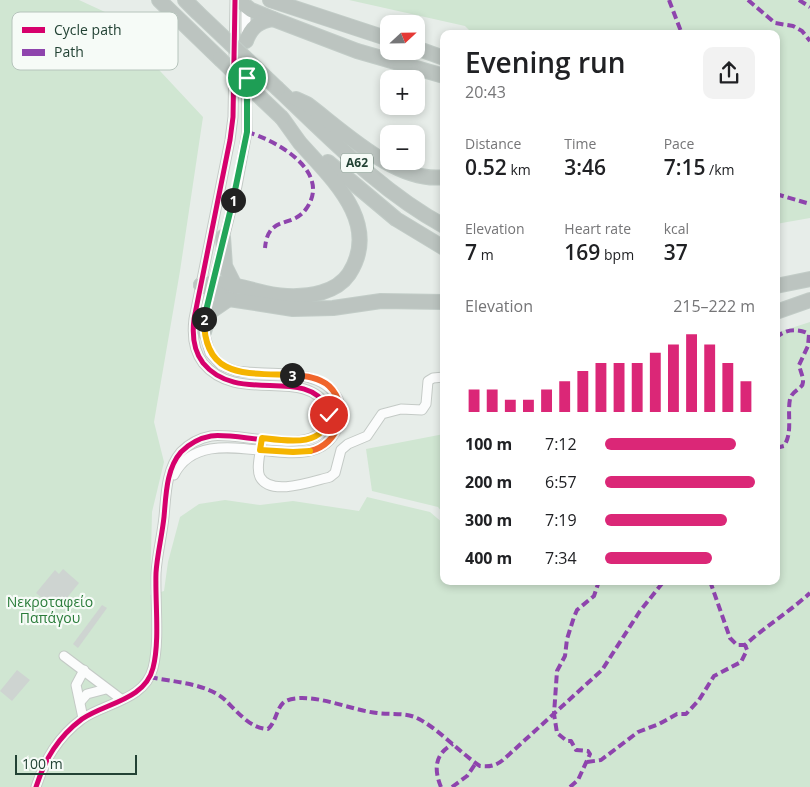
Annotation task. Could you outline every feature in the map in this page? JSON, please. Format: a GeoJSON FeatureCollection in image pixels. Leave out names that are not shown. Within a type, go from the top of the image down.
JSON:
{"type":"FeatureCollection","features":[{"type":"Feature","properties":{"kind":"highway","name":"Α62"},"geometry":{"type":"LineString","coordinates":[[159,0],[172,12]]}},
{"type":"Feature","properties":{"kind":"highway","name":"Α62"},"geometry":{"type":"LineString","coordinates":[[185,0],[348,156],[406,203],[440,224]]}},
{"type":"Feature","properties":{"kind":"highway"},"geometry":{"type":"LineString","coordinates":[[274,1],[380,36]]}},
{"type":"Feature","properties":{"kind":"highway"},"geometry":{"type":"LineString","coordinates":[[241,2],[273,19],[357,51],[440,75]]}},
{"type":"Feature","properties":{"kind":"highway","name":"Α62"},"geometry":{"type":"LineString","coordinates":[[178,18],[282,118],[365,194],[396,219],[440,246]]}},
{"type":"Feature","properties":{"kind":"highway"},"geometry":{"type":"LineString","coordinates":[[246,41],[248,34],[259,23],[273,19]]}},
{"type":"Feature","properties":{"kind":"highway"},"geometry":{"type":"LineString","coordinates":[[425,51],[440,57]]}},
{"type":"Feature","properties":{"kind":"highway"},"geometry":{"type":"LineString","coordinates":[[278,89],[307,104],[382,160],[408,172],[424,176],[440,177]]}},
{"type":"Feature","properties":{"kind":"highway"},"geometry":{"type":"LineString","coordinates":[[208,286],[235,286],[270,295],[297,296],[322,293],[337,286],[346,278],[358,255],[358,228],[348,201],[329,173],[301,143],[282,118]]}},
{"type":"Feature","properties":{"kind":"highway"},"geometry":{"type":"LineString","coordinates":[[224,237],[225,266],[235,286]]}},
{"type":"Feature","properties":{"kind":"highway"},"geometry":{"type":"LineString","coordinates":[[780,285],[810,279]]}},
{"type":"Feature","properties":{"kind":"highway"},"geometry":{"type":"LineString","coordinates":[[208,286],[229,299],[293,309],[313,310],[381,301],[440,302]]}},
{"type":"Feature","properties":{"kind":"highway"},"geometry":{"type":"LineString","coordinates":[[204,332],[210,312],[229,299]]}},
{"type":"Feature","properties":{"kind":"highway"},"geometry":{"type":"LineString","coordinates":[[780,304],[810,300]]}},
{"type":"Feature","properties":{"kind":"highway"},"geometry":{"type":"LineString","coordinates":[[780,311],[810,300]]}},
{"type":"Feature","properties":{"kind":"street"},"geometry":{"type":"LineString","coordinates":[[163,524],[166,489],[172,468],[175,460],[187,446],[210,436],[288,441],[312,439],[320,434],[328,422],[328,408],[320,396],[307,388],[225,381],[209,370],[196,350],[192,331],[224,237],[247,132],[246,41],[241,2]]}},
{"type":"Feature","properties":{"kind":"street"},"geometry":{"type":"LineString","coordinates":[[36,787],[50,752],[57,741],[83,718],[136,693],[150,677],[155,655],[156,571],[163,524],[173,476],[183,460],[198,452],[216,448],[305,452],[323,446],[336,431],[341,412],[339,402],[328,385],[311,377],[249,373],[226,368],[210,353],[204,332],[208,286],[233,117],[241,2]]}},
{"type":"Feature","properties":{"kind":"street"},"geometry":{"type":"LineString","coordinates":[[262,438],[260,476],[265,483],[284,487],[330,477],[335,473],[341,450],[348,444],[367,436],[382,414],[401,409],[422,410],[426,404],[428,381],[440,377]]}},
{"type":"Feature","properties":{"kind":"street"},"geometry":{"type":"LineString","coordinates":[[64,656],[121,699]]}},
{"type":"Feature","properties":{"kind":"street"},"geometry":{"type":"LineString","coordinates":[[83,718],[76,685],[84,670]]}},
{"type":"Feature","properties":{"kind":"street"},"geometry":{"type":"LineString","coordinates":[[80,702],[87,694],[106,689]]}},
{"type":"Feature","properties":{"kind":"green space","name":"Νεκροταφείο Παπάγου"},"geometry":{"type":"Polygon","coordinates":[[[0,0],[79,0],[105,12],[12,12],[12,70],[159,70],[203,117],[180,271],[154,422],[164,462],[152,512],[150,595],[164,591],[168,562],[180,517],[199,504],[225,500],[260,505],[293,501],[359,511],[367,497],[430,512],[440,521],[440,585],[780,585],[780,332],[810,322],[810,787],[0,787],[0,0]]]}},
{"type":"Feature","properties":{"kind":"green space"},"geometry":{"type":"Polygon","coordinates":[[[349,0],[810,0],[810,218],[780,223],[780,30],[469,30],[465,26],[425,17],[425,15],[416,15],[349,0]]]}},
{"type":"Feature","properties":{"kind":"green space"},"geometry":{"type":"Polygon","coordinates":[[[440,435],[440,509],[438,507],[372,491],[366,449],[440,435]]]}},
{"type":"Feature","properties":{"kind":"building"},"geometry":{"type":"Polygon","coordinates":[[[63,569],[79,583],[57,610],[36,593],[55,570],[59,574],[63,569]]]}},
{"type":"Feature","properties":{"kind":"building"},"geometry":{"type":"Polygon","coordinates":[[[102,605],[107,608],[78,648],[73,644],[102,605]]]}},
{"type":"Feature","properties":{"kind":"building"},"geometry":{"type":"Polygon","coordinates":[[[17,670],[30,680],[12,701],[0,691],[17,670]]]}},
{"type":"Feature","properties":{"kind":"marked path"},"geometry":{"type":"LineString","coordinates":[[669,0],[680,30]]}},
{"type":"Feature","properties":{"kind":"marked path"},"geometry":{"type":"LineString","coordinates":[[748,0],[775,23],[793,26],[802,31],[810,41]]}},
{"type":"Feature","properties":{"kind":"marked path"},"geometry":{"type":"LineString","coordinates":[[799,0],[810,7]]}},
{"type":"Feature","properties":{"kind":"marked path"},"geometry":{"type":"LineString","coordinates":[[247,132],[286,150],[307,170],[312,182],[312,195],[306,209],[294,219],[281,223],[271,230],[267,237],[265,248]]}},
{"type":"Feature","properties":{"kind":"marked path"},"geometry":{"type":"LineString","coordinates":[[780,195],[810,204]]}},
{"type":"Feature","properties":{"kind":"marked path"},"geometry":{"type":"LineString","coordinates":[[780,334],[792,330],[809,334]]}},
{"type":"Feature","properties":{"kind":"marked path"},"geometry":{"type":"LineString","coordinates":[[780,447],[784,446],[787,441],[791,396],[803,384],[799,365],[808,346],[809,334]]}},
{"type":"Feature","properties":{"kind":"marked path"},"geometry":{"type":"LineString","coordinates":[[570,787],[578,780],[590,754],[588,751],[576,750],[571,741],[567,741],[557,733],[554,714],[557,671],[565,656],[567,639],[577,610],[594,596],[598,585]]}},
{"type":"Feature","properties":{"kind":"marked path"},"geometry":{"type":"LineString","coordinates":[[150,677],[198,686],[208,690],[224,699],[249,722],[261,728],[268,729],[283,703],[297,698],[321,700],[377,713],[409,715],[435,729],[480,766],[492,766],[503,760],[602,670],[640,611],[661,585]]}},
{"type":"Feature","properties":{"kind":"marked path"},"geometry":{"type":"LineString","coordinates":[[711,585],[730,638],[737,645],[745,645],[810,593]]}},
{"type":"Feature","properties":{"kind":"marked path"},"geometry":{"type":"LineString","coordinates":[[587,762],[601,760],[638,732],[659,724],[677,714],[686,714],[699,700],[714,676],[741,662],[747,650],[745,645]]}},
{"type":"Feature","properties":{"kind":"marked path"},"geometry":{"type":"LineString","coordinates":[[441,787],[437,775],[437,763],[442,753],[453,744]]}},
{"type":"Feature","properties":{"kind":"marked path"},"geometry":{"type":"LineString","coordinates":[[452,787],[467,776],[476,763]]}},
{"type":"Feature","properties":{"kind":"cycle path"},"geometry":{"type":"LineString","coordinates":[[36,787],[48,758],[66,733],[82,719],[133,694],[149,679],[155,657],[157,621],[156,573],[166,492],[172,466],[181,452],[195,442],[211,436],[283,441],[302,440],[317,435],[326,425],[328,408],[317,395],[304,389],[288,386],[252,385],[234,382],[217,376],[203,363],[197,353],[194,342],[194,319],[233,117],[235,0]]}},
{"type":"Feature","properties":{"kind":"route"},"geometry":{"type":"LineString","coordinates":[[247,78],[247,132],[243,157],[204,319],[206,342],[210,353],[226,368],[249,373],[311,377],[328,385],[335,393],[341,412],[340,421],[330,440],[323,446],[305,452],[260,450],[262,438],[288,441],[312,439],[325,429],[329,415]]}}]}
